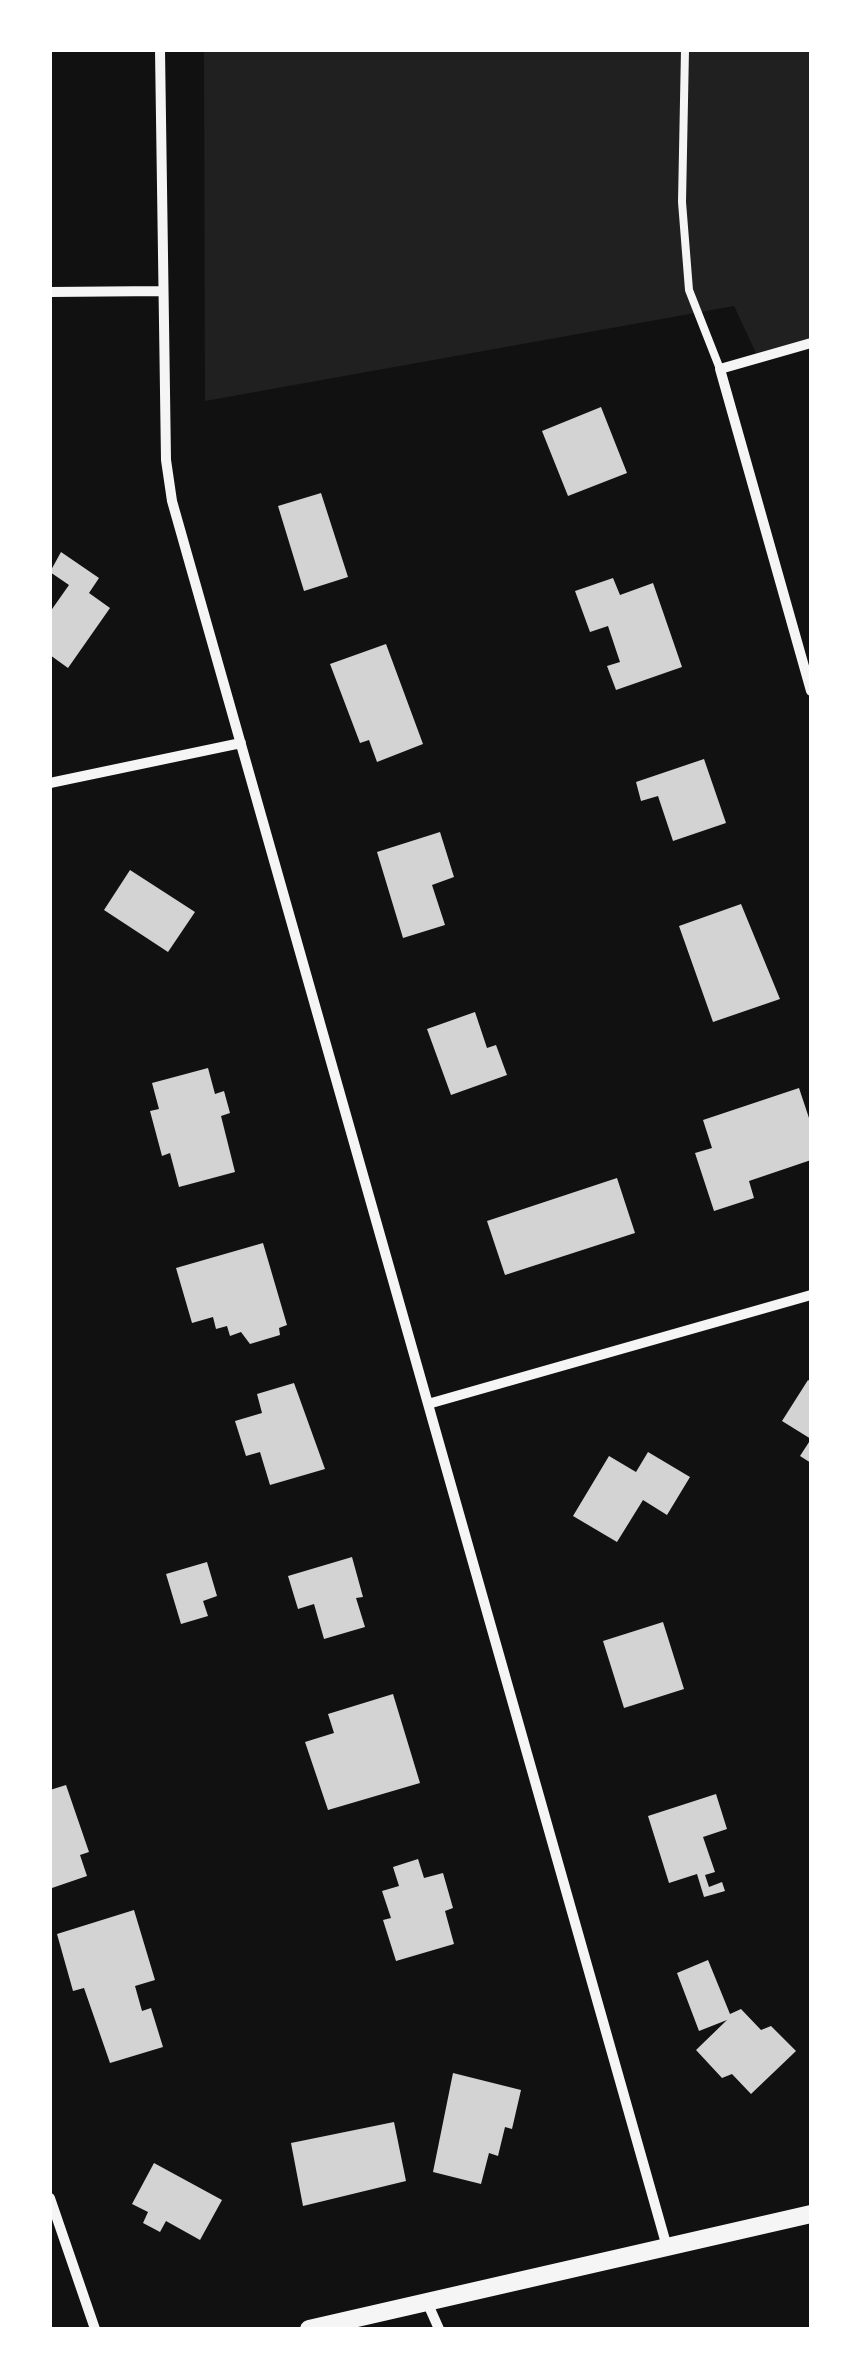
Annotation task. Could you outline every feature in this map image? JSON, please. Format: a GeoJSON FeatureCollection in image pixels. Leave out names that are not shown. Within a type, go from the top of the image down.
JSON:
{"type":"FeatureCollection","features":[{"type":"Feature","properties":{"kind":"street"},"geometry":{"type":"LineString","coordinates":[[160,50],[166,460],[172,501],[667,2246]]}},
{"type":"Feature","properties":{"kind":"street"},"geometry":{"type":"LineString","coordinates":[[50,292],[163,292]]}},
{"type":"Feature","properties":{"kind":"street"},"geometry":{"type":"LineString","coordinates":[[811,342],[720,368],[811,692]]}},
{"type":"Feature","properties":{"kind":"street"},"geometry":{"type":"LineString","coordinates":[[50,783],[241,743]]}},
{"type":"Feature","properties":{"kind":"street"},"geometry":{"type":"LineString","coordinates":[[428,1404],[811,1295]]}},
{"type":"Feature","properties":{"kind":"street"},"geometry":{"type":"LineString","coordinates":[[50,2198],[95,2329]]}},
{"type":"Feature","properties":{"kind":"street"},"geometry":{"type":"LineString","coordinates":[[309,2329],[811,2214]]}},
{"type":"Feature","properties":{"kind":"street"},"geometry":{"type":"LineString","coordinates":[[427,2302],[439,2329]]}},
{"type":"Feature","properties":{"kind":"lane"},"geometry":{"type":"LineString","coordinates":[[685,50],[682,202],[688,290],[720,368]]}},
{"type":"Feature","properties":{"kind":"shaded area"},"geometry":{"type":"Polygon","coordinates":[[[204,50],[811,50],[811,338],[756,353],[734,306],[205,401],[204,50]]]}},
{"type":"Feature","properties":{"kind":"building"},"geometry":{"type":"Polygon","coordinates":[[[601,407],[627,473],[568,496],[542,431],[601,407]]]}},
{"type":"Feature","properties":{"kind":"building"},"geometry":{"type":"Polygon","coordinates":[[[321,493],[348,577],[304,591],[278,506],[321,493]]]}},
{"type":"Feature","properties":{"kind":"building"},"geometry":{"type":"Polygon","coordinates":[[[61,552],[99,578],[89,593],[110,608],[68,668],[50,655],[50,612],[69,585],[50,572],[61,552]]]}},
{"type":"Feature","properties":{"kind":"building"},"geometry":{"type":"Polygon","coordinates":[[[613,578],[620,595],[653,583],[682,667],[616,690],[607,666],[620,662],[608,626],[590,632],[575,591],[613,578]]]}},
{"type":"Feature","properties":{"kind":"building"},"geometry":{"type":"Polygon","coordinates":[[[386,644],[423,744],[377,762],[369,740],[360,743],[330,664],[386,644]]]}},
{"type":"Feature","properties":{"kind":"building"},"geometry":{"type":"Polygon","coordinates":[[[704,759],[726,823],[673,841],[658,796],[641,801],[636,782],[704,759]]]}},
{"type":"Feature","properties":{"kind":"building"},"geometry":{"type":"Polygon","coordinates":[[[440,832],[454,877],[432,885],[445,925],[403,938],[377,852],[440,832]]]}},
{"type":"Feature","properties":{"kind":"building"},"geometry":{"type":"Polygon","coordinates":[[[130,870],[195,912],[168,952],[104,910],[130,870]]]}},
{"type":"Feature","properties":{"kind":"building"},"geometry":{"type":"Polygon","coordinates":[[[741,904],[780,999],[713,1022],[679,926],[741,904]]]}},
{"type":"Feature","properties":{"kind":"building"},"geometry":{"type":"Polygon","coordinates":[[[475,1012],[487,1048],[496,1045],[507,1075],[451,1095],[427,1029],[475,1012]]]}},
{"type":"Feature","properties":{"kind":"building"},"geometry":{"type":"Polygon","coordinates":[[[208,1068],[215,1094],[224,1091],[230,1113],[221,1116],[235,1172],[179,1187],[170,1153],[162,1156],[150,1111],[159,1109],[152,1083],[208,1068]]]}},
{"type":"Feature","properties":{"kind":"building"},"geometry":{"type":"Polygon","coordinates":[[[799,1088],[811,1124],[811,1160],[749,1181],[754,1198],[714,1211],[695,1153],[712,1148],[703,1120],[799,1088]]]}},
{"type":"Feature","properties":{"kind":"building"},"geometry":{"type":"Polygon","coordinates":[[[617,1178],[635,1233],[505,1275],[487,1221],[617,1178]]]}},
{"type":"Feature","properties":{"kind":"building"},"geometry":{"type":"Polygon","coordinates":[[[263,1243],[287,1325],[279,1328],[280,1335],[250,1344],[241,1332],[230,1336],[227,1326],[216,1329],[213,1317],[192,1323],[176,1268],[263,1243]]]}},
{"type":"Feature","properties":{"kind":"building"},"geometry":{"type":"Polygon","coordinates":[[[808,1380],[811,1382],[811,1439],[782,1421],[808,1380]]]}},
{"type":"Feature","properties":{"kind":"building"},"geometry":{"type":"Polygon","coordinates":[[[294,1383],[325,1469],[270,1485],[260,1452],[246,1456],[235,1421],[262,1413],[257,1394],[294,1383]]]}},
{"type":"Feature","properties":{"kind":"building"},"geometry":{"type":"Polygon","coordinates":[[[811,1439],[811,1463],[800,1456],[811,1439]]]}},
{"type":"Feature","properties":{"kind":"building"},"geometry":{"type":"Polygon","coordinates":[[[648,1452],[690,1477],[667,1515],[643,1500],[617,1542],[573,1516],[609,1456],[636,1472],[648,1452]]]}},
{"type":"Feature","properties":{"kind":"building"},"geometry":{"type":"Polygon","coordinates":[[[352,1557],[363,1597],[356,1598],[365,1627],[324,1639],[314,1604],[298,1609],[288,1576],[352,1557]]]}},
{"type":"Feature","properties":{"kind":"building"},"geometry":{"type":"Polygon","coordinates":[[[207,1562],[217,1596],[203,1601],[208,1616],[181,1624],[166,1574],[207,1562]]]}},
{"type":"Feature","properties":{"kind":"building"},"geometry":{"type":"Polygon","coordinates":[[[663,1622],[684,1689],[624,1708],[603,1641],[663,1622]]]}},
{"type":"Feature","properties":{"kind":"building"},"geometry":{"type":"Polygon","coordinates":[[[393,1694],[420,1783],[328,1810],[305,1742],[334,1733],[328,1714],[393,1694]]]}},
{"type":"Feature","properties":{"kind":"building"},"geometry":{"type":"Polygon","coordinates":[[[66,1785],[89,1852],[80,1855],[87,1876],[52,1888],[50,1790],[66,1785]]]}},
{"type":"Feature","properties":{"kind":"building"},"geometry":{"type":"Polygon","coordinates":[[[716,1794],[727,1829],[703,1837],[715,1872],[705,1875],[709,1887],[722,1882],[725,1891],[704,1897],[697,1874],[669,1883],[648,1816],[716,1794]]]}},
{"type":"Feature","properties":{"kind":"building"},"geometry":{"type":"Polygon","coordinates":[[[418,1859],[424,1878],[443,1873],[453,1908],[445,1911],[454,1944],[396,1961],[383,1920],[391,1918],[382,1891],[399,1886],[393,1867],[418,1859]]]}},
{"type":"Feature","properties":{"kind":"building"},"geometry":{"type":"Polygon","coordinates":[[[134,1910],[155,1980],[135,1986],[142,2011],[151,2008],[163,2047],[110,2063],[84,1988],[73,1991],[57,1934],[134,1910]]]}},
{"type":"Feature","properties":{"kind":"building"},"geometry":{"type":"Polygon","coordinates":[[[708,1960],[730,2014],[741,2009],[761,2030],[771,2026],[796,2051],[751,2094],[732,2074],[722,2078],[696,2050],[727,2020],[699,2031],[677,1973],[708,1960]]]}},
{"type":"Feature","properties":{"kind":"building"},"geometry":{"type":"Polygon","coordinates":[[[453,2073],[521,2090],[512,2129],[505,2127],[498,2156],[489,2153],[481,2184],[433,2172],[453,2073]]]}},
{"type":"Feature","properties":{"kind":"building"},"geometry":{"type":"Polygon","coordinates":[[[394,2122],[406,2181],[303,2206],[291,2143],[394,2122]]]}},
{"type":"Feature","properties":{"kind":"building"},"geometry":{"type":"Polygon","coordinates":[[[154,2163],[222,2200],[200,2240],[166,2221],[160,2232],[143,2223],[148,2212],[132,2204],[154,2163]]]}}]}
